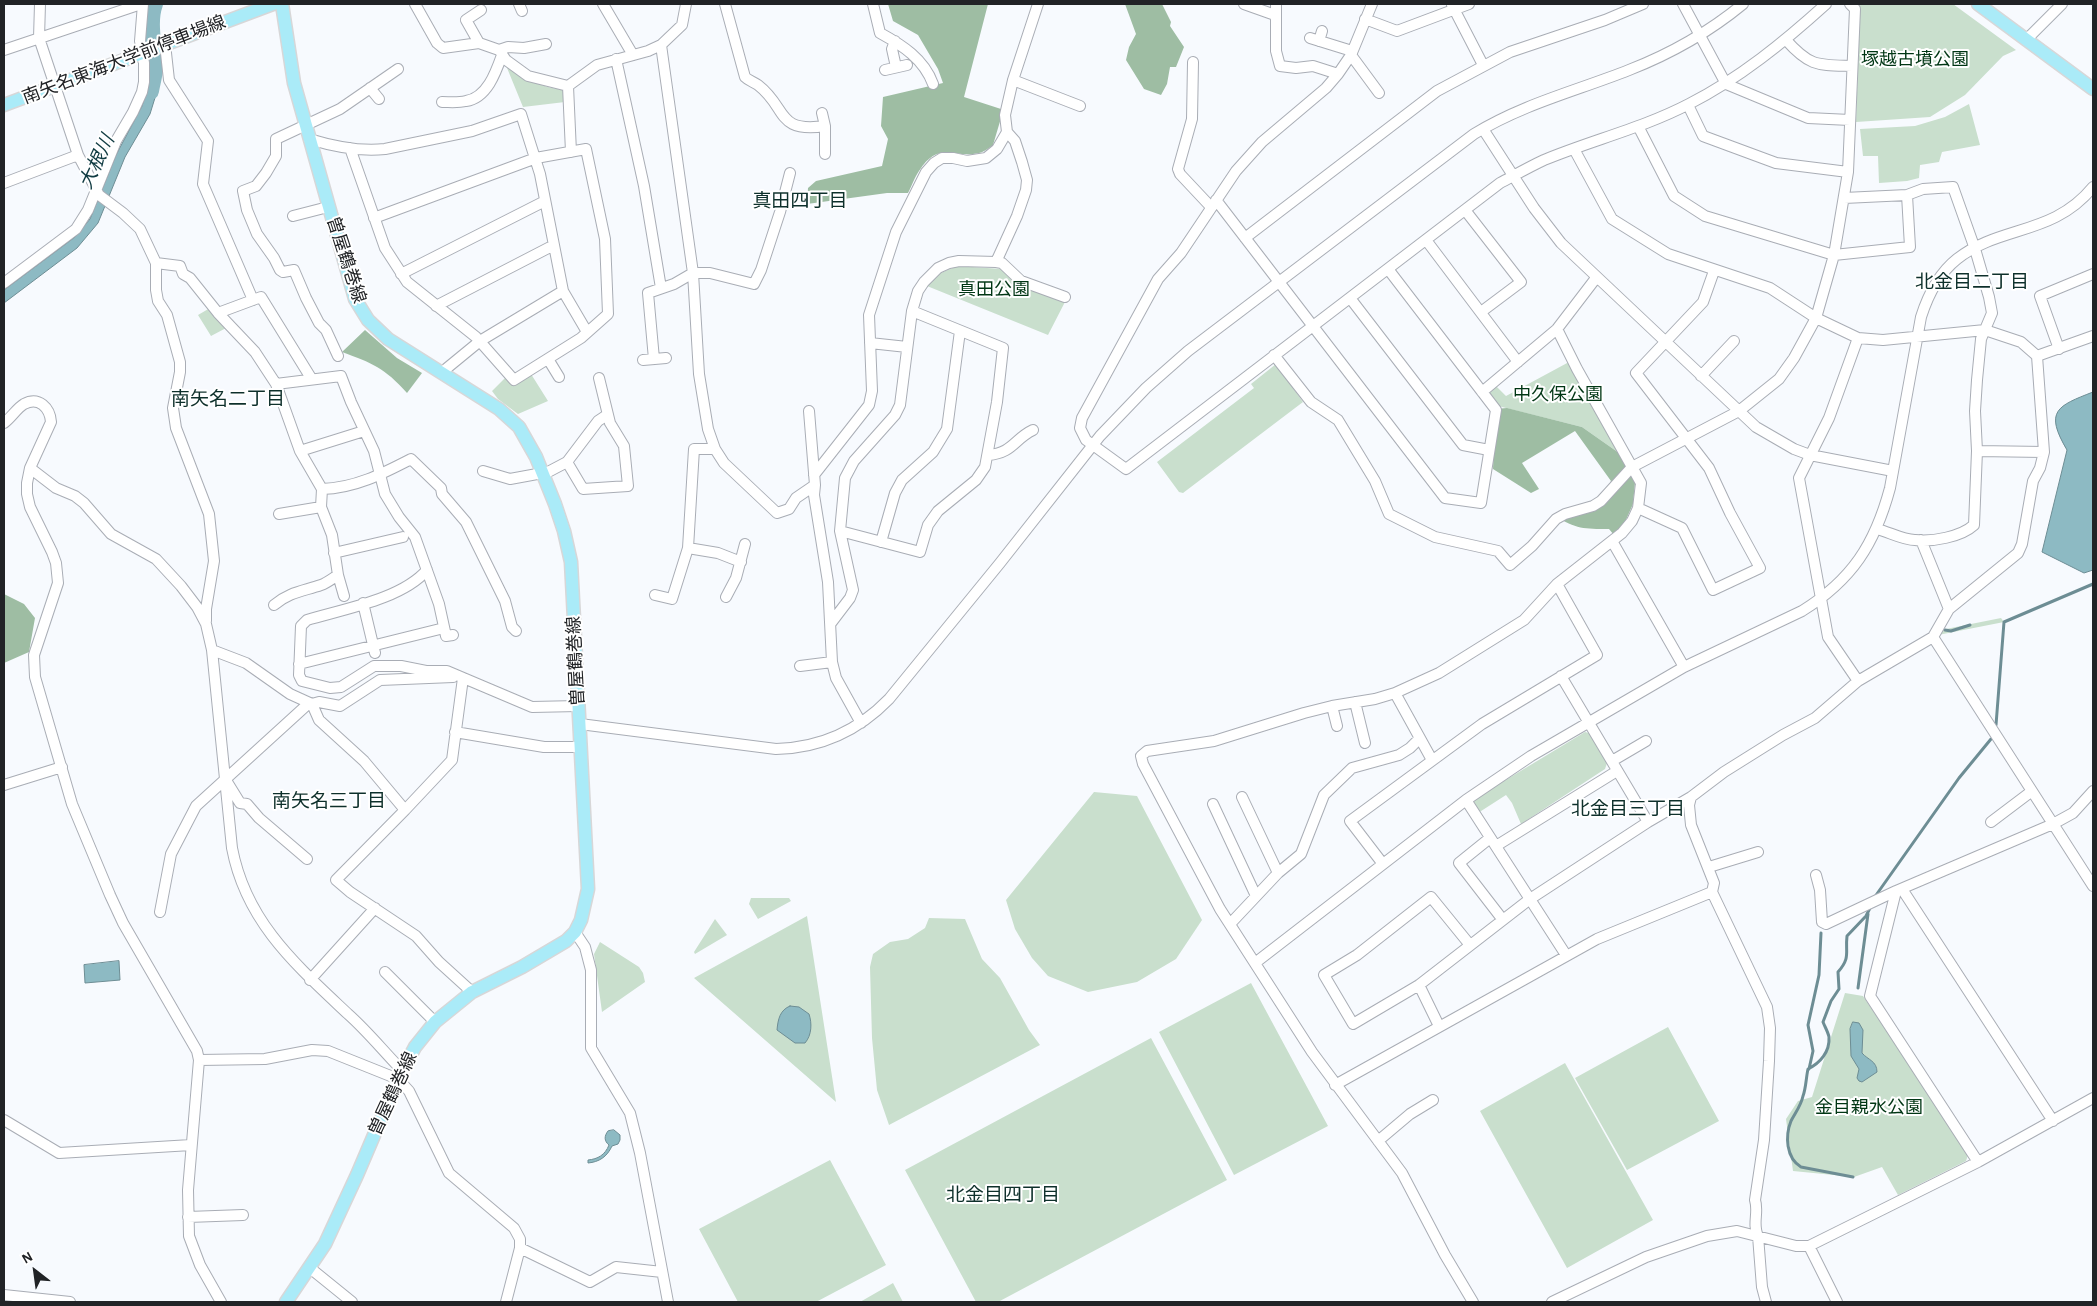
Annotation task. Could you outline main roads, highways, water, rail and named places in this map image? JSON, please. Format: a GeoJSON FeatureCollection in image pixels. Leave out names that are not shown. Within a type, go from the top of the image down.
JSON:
{"type":"FeatureCollection","features":[{"type":"Feature","properties":{"kind":"main road","name":"南矢名東海大学前停車場線"},"geometry":{"type":"LineString","coordinates":[[4,105],[273,4]]}},
{"type":"Feature","properties":{"kind":"main road","name":"曽屋鶴巻線"},"geometry":{"type":"LineString","coordinates":[[282,4],[294,83],[351,289],[368,320],[388,340],[510,417],[527,439],[542,472],[564,531],[571,562],[588,889],[584,910],[575,932],[561,945],[472,992],[435,1022],[415,1047],[401,1073],[332,1228],[310,1268],[286,1302]]}},
{"type":"Feature","properties":{"kind":"main road"},"geometry":{"type":"LineString","coordinates":[[1978,4],[2093,89]]}},
{"type":"Feature","properties":{"kind":"water"},"geometry":{"type":"Polygon","coordinates":[[[148,4],[156,4],[161,70],[158,88],[150,114],[125,157],[98,223],[77,248],[4,303],[4,290],[75,237],[90,219],[116,155],[142,106],[150,71],[154,65],[155,55],[148,31],[146,12],[148,4]]]}},
{"type":"Feature","properties":{"kind":"water"},"geometry":{"type":"Polygon","coordinates":[[[2093,392],[2093,570],[2084,573],[2042,552],[2067,450],[2056,426],[2056,418],[2063,406],[2093,392]]]}},
{"type":"Feature","properties":{"kind":"water"},"geometry":{"type":"Polygon","coordinates":[[[119,961],[120,980],[85,983],[84,965],[119,961]]]}},
{"type":"Feature","properties":{"kind":"water"},"geometry":{"type":"Polygon","coordinates":[[[790,1006],[799,1007],[809,1014],[811,1029],[805,1043],[795,1043],[777,1030],[780,1015],[790,1006]]]}},
{"type":"Feature","properties":{"kind":"water"},"geometry":{"type":"Polygon","coordinates":[[[1853,1022],[1859,1023],[1863,1030],[1862,1053],[1877,1068],[1877,1072],[1862,1082],[1857,1078],[1859,1069],[1851,1056],[1850,1029],[1853,1022]]]}},
{"type":"Feature","properties":{"kind":"water"},"geometry":{"type":"Polygon","coordinates":[[[614,1130],[620,1135],[618,1144],[612,1146],[602,1158],[588,1163],[588,1160],[595,1159],[603,1154],[609,1145],[605,1140],[606,1135],[608,1131],[614,1130]]]}},
{"type":"Feature","properties":{"kind":"waterway","name":"大根川"},"geometry":{"type":"LineString","coordinates":[[150,91],[154,74],[151,27],[154,4]]}},
{"type":"Feature","properties":{"kind":"waterway"},"geometry":{"type":"LineString","coordinates":[[1996,725],[2004,622],[2093,584]]}},
{"type":"Feature","properties":{"kind":"waterway"},"geometry":{"type":"LineString","coordinates":[[1945,630],[1951,631],[1970,625]]}},
{"type":"Feature","properties":{"kind":"waterway"},"geometry":{"type":"LineString","coordinates":[[1874,898],[1959,778],[1991,739]]}},
{"type":"Feature","properties":{"kind":"waterway"},"geometry":{"type":"LineString","coordinates":[[1853,1177],[1801,1167],[1792,1158],[1788,1146],[1788,1133],[1791,1121],[1802,1100],[1808,1069],[1820,1060],[1828,1047],[1829,1037],[1823,1022],[1831,1001],[1839,989],[1838,972],[1845,962],[1847,955],[1847,936],[1866,916],[1871,906]]}},
{"type":"Feature","properties":{"kind":"waterway"},"geometry":{"type":"LineString","coordinates":[[1858,988],[1868,914]]}},
{"type":"Feature","properties":{"kind":"waterway"},"geometry":{"type":"LineString","coordinates":[[1809,1069],[1813,1051],[1808,1025],[1819,975],[1821,933]]}},
{"type":"Feature","properties":{"kind":"district","name":"真田四丁目"},"geometry":{"type":"Point","coordinates":[800,201]}},
{"type":"Feature","properties":{"kind":"district","name":"北金目二丁目"},"geometry":{"type":"Point","coordinates":[1972,282]}},
{"type":"Feature","properties":{"kind":"district","name":"南矢名二丁目"},"geometry":{"type":"Point","coordinates":[228,399]}},
{"type":"Feature","properties":{"kind":"district","name":"南矢名三丁目"},"geometry":{"type":"Point","coordinates":[329,801]}},
{"type":"Feature","properties":{"kind":"district","name":"北金目三丁目"},"geometry":{"type":"Point","coordinates":[1628,809]}},
{"type":"Feature","properties":{"kind":"district","name":"北金目四丁目"},"geometry":{"type":"Point","coordinates":[1003,1195]}},
{"type":"Feature","properties":{"kind":"park label","name":"塚越古墳公園"},"geometry":{"type":"Point","coordinates":[1915,60]}},
{"type":"Feature","properties":{"kind":"park label","name":"真田公園"},"geometry":{"type":"Point","coordinates":[994,290]}},
{"type":"Feature","properties":{"kind":"park label","name":"中久保公園"},"geometry":{"type":"Point","coordinates":[1558,395]}},
{"type":"Feature","properties":{"kind":"park label","name":"金目親水公園"},"geometry":{"type":"Point","coordinates":[1869,1108]}}]}
